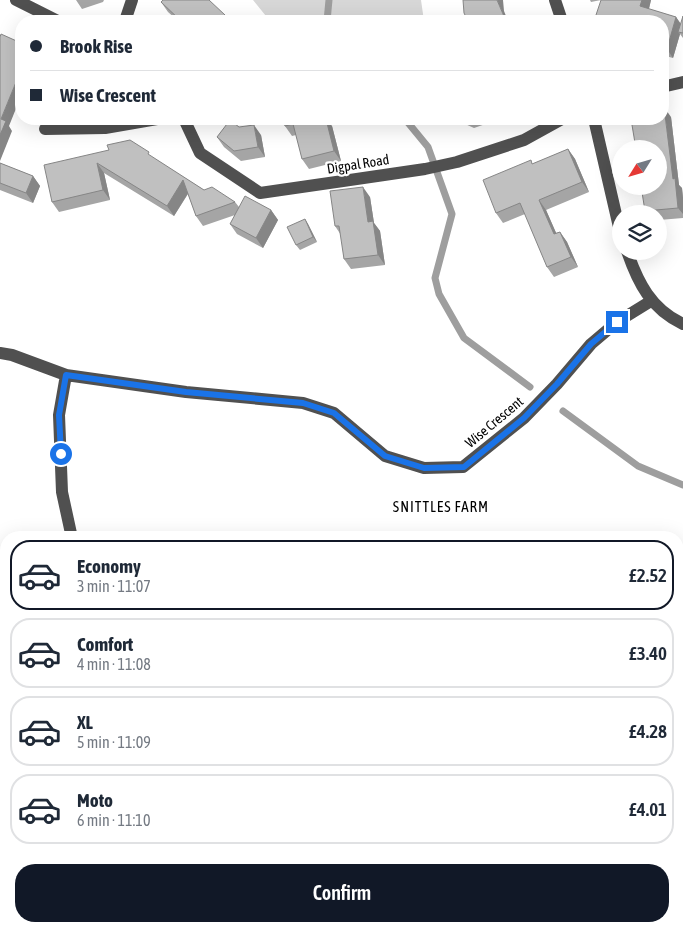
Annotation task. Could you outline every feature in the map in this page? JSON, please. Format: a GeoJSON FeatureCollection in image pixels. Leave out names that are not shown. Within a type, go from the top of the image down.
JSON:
{"type":"FeatureCollection","features":[{"type":"Feature","properties":{"kind":"street"},"geometry":{"type":"LineString","coordinates":[[16,0],[46,15]]}},
{"type":"Feature","properties":{"kind":"street"},"geometry":{"type":"LineString","coordinates":[[127,15],[132,0]]}},
{"type":"Feature","properties":{"kind":"street"},"geometry":{"type":"LineString","coordinates":[[555,0],[560,15]]}},
{"type":"Feature","properties":{"kind":"street"},"geometry":{"type":"LineString","coordinates":[[669,85],[683,82]]}},
{"type":"Feature","properties":{"kind":"street"},"geometry":{"type":"LineString","coordinates":[[46,129],[105,128],[122,125]]}},
{"type":"Feature","properties":{"kind":"street","name":"Digpal Road"},"geometry":{"type":"LineString","coordinates":[[187,125],[200,153],[260,192],[457,162],[524,140],[551,125]]}},
{"type":"Feature","properties":{"kind":"street"},"geometry":{"type":"LineString","coordinates":[[595,125],[614,205]]}},
{"type":"Feature","properties":{"kind":"street"},"geometry":{"type":"LineString","coordinates":[[630,260],[635,275],[651,301],[666,315],[683,324]]}},
{"type":"Feature","properties":{"kind":"street","name":"Wise Crescent"},"geometry":{"type":"LineString","coordinates":[[0,353],[12,355],[66,375],[186,392],[303,403],[334,413],[385,456],[424,468],[464,467],[524,418],[557,384],[591,344],[617,322],[651,301]]}},
{"type":"Feature","properties":{"kind":"street"},"geometry":{"type":"LineString","coordinates":[[66,375],[59,415],[62,492],[70,531]]}},
{"type":"Feature","properties":{"kind":"shaded area"},"geometry":{"type":"Polygon","coordinates":[[[253,0],[421,0],[423,15],[265,15],[253,0]]]}},
{"type":"Feature","properties":{"kind":"building"},"geometry":{"type":"Polygon","coordinates":[[[163,0],[209,0],[225,15],[175,15],[161,2],[163,0]]]}},
{"type":"Feature","properties":{"kind":"building"},"geometry":{"type":"Polygon","coordinates":[[[463,0],[497,0],[503,15],[465,15],[463,0]]]}},
{"type":"Feature","properties":{"kind":"building"},"geometry":{"type":"Polygon","coordinates":[[[601,0],[642,0],[640,6],[676,17],[669,42],[669,15],[596,15],[601,0]]]}},
{"type":"Feature","properties":{"kind":"building"},"geometry":{"type":"Polygon","coordinates":[[[683,16],[683,33],[678,32],[683,16]]]}},
{"type":"Feature","properties":{"kind":"building"},"geometry":{"type":"Polygon","coordinates":[[[1,34],[15,40],[15,85],[1,119],[6,121],[0,135],[1,34]]]}},
{"type":"Feature","properties":{"kind":"building"},"geometry":{"type":"Polygon","coordinates":[[[226,125],[236,125],[239,127],[254,125],[258,147],[234,151],[217,137],[226,125]]]}},
{"type":"Feature","properties":{"kind":"building"},"geometry":{"type":"Polygon","coordinates":[[[293,125],[328,125],[334,151],[302,159],[293,125]]]}},
{"type":"Feature","properties":{"kind":"building"},"geometry":{"type":"Polygon","coordinates":[[[632,125],[666,125],[678,208],[667,209],[667,205],[644,205],[642,195],[668,195],[668,140],[634,140],[632,125]]]}},
{"type":"Feature","properties":{"kind":"building"},"geometry":{"type":"Polygon","coordinates":[[[130,140],[149,152],[148,154],[204,190],[212,187],[235,202],[196,216],[183,180],[167,206],[97,163],[103,190],[52,202],[44,165],[109,150],[107,145],[130,140]]]}},
{"type":"Feature","properties":{"kind":"building"},"geometry":{"type":"Polygon","coordinates":[[[568,149],[582,182],[539,200],[554,234],[560,232],[571,257],[547,267],[520,203],[496,213],[483,180],[531,160],[532,164],[568,149]]]}},
{"type":"Feature","properties":{"kind":"building"},"geometry":{"type":"Polygon","coordinates":[[[0,163],[33,176],[26,193],[0,183],[0,163]]]}},
{"type":"Feature","properties":{"kind":"building"},"geometry":{"type":"Polygon","coordinates":[[[363,187],[368,222],[373,221],[378,255],[344,259],[339,226],[335,226],[330,191],[363,187]]]}},
{"type":"Feature","properties":{"kind":"building"},"geometry":{"type":"Polygon","coordinates":[[[245,196],[271,210],[256,238],[230,224],[245,196]]]}},
{"type":"Feature","properties":{"kind":"building"},"geometry":{"type":"Polygon","coordinates":[[[305,219],[313,237],[296,245],[287,227],[305,219]]]}},
{"type":"Feature","properties":{"kind":"waterway"},"geometry":{"type":"LineString","coordinates":[[328,15],[329,0]]}},
{"type":"Feature","properties":{"kind":"waterway"},"geometry":{"type":"LineString","coordinates":[[410,125],[428,147],[452,214],[435,278],[439,294],[464,338],[530,387]]}},
{"type":"Feature","properties":{"kind":"waterway"},"geometry":{"type":"LineString","coordinates":[[563,411],[638,466],[683,485]]}},
{"type":"Feature","properties":{"kind":"district","name":"SNITTLES FARM"},"geometry":{"type":"Point","coordinates":[441,507]}},
{"type":"Feature","properties":{"kind":"route"},"geometry":{"type":"LineString","coordinates":[[61,454],[59,415],[66,375],[186,392],[303,403],[334,413],[385,456],[424,468],[464,467],[524,418],[557,384],[591,344],[617,322]]}}]}
